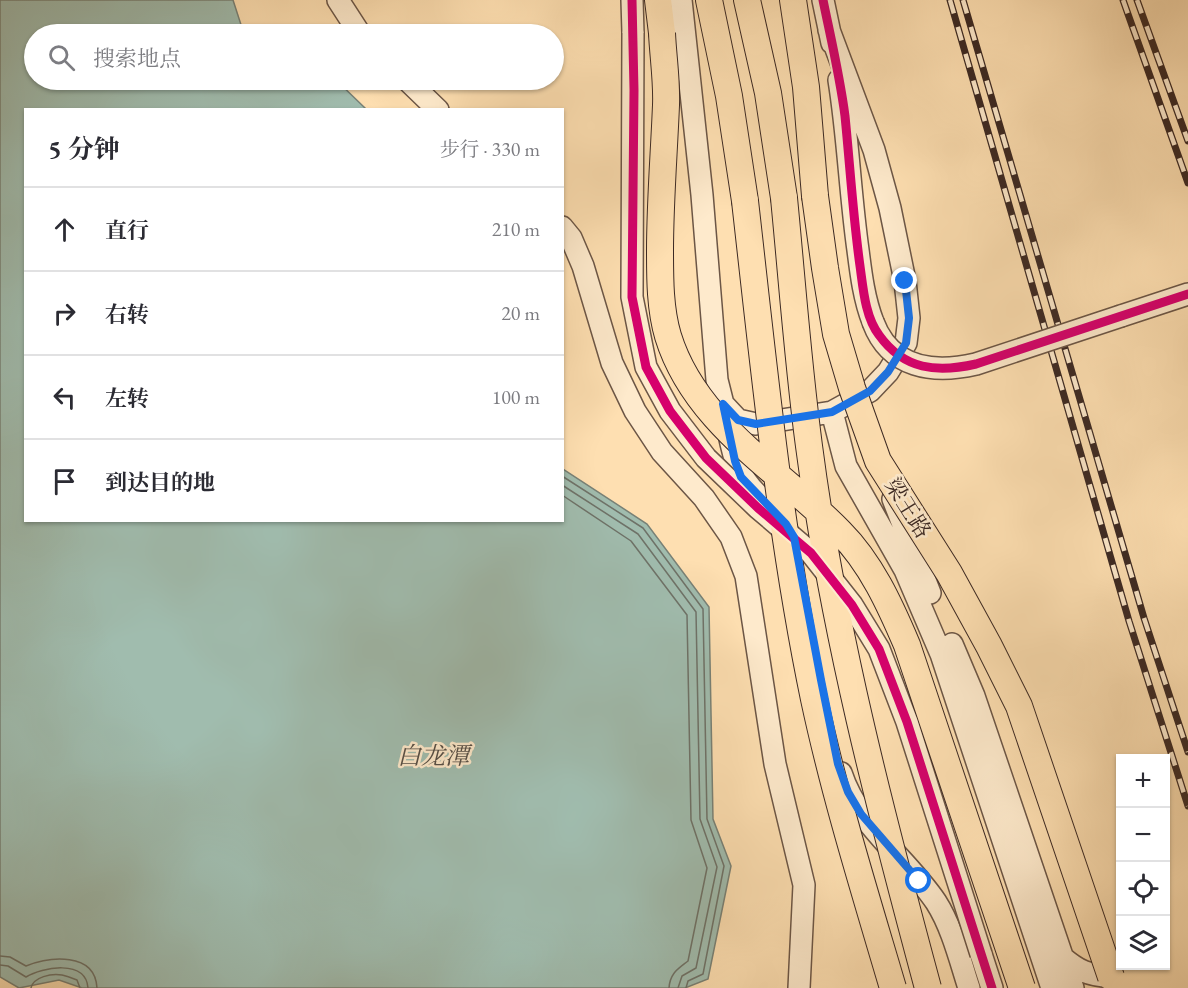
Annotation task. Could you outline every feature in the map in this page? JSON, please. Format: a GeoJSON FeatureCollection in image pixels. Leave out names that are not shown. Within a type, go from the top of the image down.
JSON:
{"type":"FeatureCollection","features":[{"type":"Feature","properties":{"kind":"main road"},"geometry":{"type":"LineString","coordinates":[[658,0],[667,101],[660,231],[660,286],[668,336],[684,374],[706,407],[736,439],[800,493],[842,534],[890,603],[907,645],[1022,988]]}},
{"type":"Feature","properties":{"kind":"main road"},"geometry":{"type":"LineString","coordinates":[[709,0],[729,96],[745,201],[774,462],[814,700],[852,850],[893,988]]}},
{"type":"Feature","properties":{"kind":"main road"},"geometry":{"type":"LineString","coordinates":[[747,0],[768,93],[784,198],[809,447],[831,577],[858,716],[890,849],[928,988]]}},
{"type":"Feature","properties":{"kind":"main road","name":"梁王路"},"geometry":{"type":"LineString","coordinates":[[793,0],[806,87],[815,196],[825,268],[836,334],[852,388],[878,461],[950,573],[1018,706],[1113,981]]}},
{"type":"Feature","properties":{"kind":"street"},"geometry":{"type":"LineString","coordinates":[[338,0],[354,24]]}},
{"type":"Feature","properties":{"kind":"street"},"geometry":{"type":"LineString","coordinates":[[632,0],[632,297],[646,367],[670,411],[706,458],[758,508],[811,553],[852,605],[879,649],[907,722],[992,988]]}},
{"type":"Feature","properties":{"kind":"street"},"geometry":{"type":"LineString","coordinates":[[681,0],[702,195],[716,371],[735,461],[741,477],[786,524],[794,537],[838,764],[848,792],[861,814],[936,903],[947,925],[969,988]]}},
{"type":"Feature","properties":{"kind":"street"},"geometry":{"type":"LineString","coordinates":[[822,0],[836,60],[844,115],[862,280],[877,333],[901,357],[933,369],[954,369],[976,364],[1188,294]]}},
{"type":"Feature","properties":{"kind":"street"},"geometry":{"type":"LineString","coordinates":[[723,404],[738,420],[756,424],[832,412],[870,391],[888,372],[906,343],[909,318],[905,281],[890,208],[868,133],[829,30]]}},
{"type":"Feature","properties":{"kind":"street"},"geometry":{"type":"LineString","coordinates":[[417,90],[436,108]]}},
{"type":"Feature","properties":{"kind":"street"},"geometry":{"type":"LineString","coordinates":[[564,230],[571,238],[583,266],[612,363],[635,411],[662,452],[704,498],[731,537],[746,576],[775,764],[804,885],[799,988]]}},
{"type":"Feature","properties":{"kind":"street"},"geometry":{"type":"LineString","coordinates":[[832,412],[846,466],[905,570],[941,654],[1052,988]]}},
{"type":"Feature","properties":{"kind":"street"},"geometry":{"type":"LineString","coordinates":[[878,461],[974,696],[1073,988]]}},
{"type":"Feature","properties":{"kind":"street"},"geometry":{"type":"LineString","coordinates":[[1027,910],[1055,950],[1073,967],[1090,975],[1113,981]]}},
{"type":"Feature","properties":{"kind":"water","name":"白龙潭"},"geometry":{"type":"Polygon","coordinates":[[[0,0],[233,0],[241,24],[24,24],[24,90],[346,90],[365,108],[24,108],[24,522],[564,522],[564,470],[647,524],[709,607],[713,819],[731,866],[708,979],[685,988],[82,988],[59,980],[19,988],[0,977],[0,0]]]}},
{"type":"Feature","properties":{"kind":"railway"},"geometry":{"type":"LineString","coordinates":[[950,0],[1129,621],[1188,806]]}},
{"type":"Feature","properties":{"kind":"railway"},"geometry":{"type":"LineString","coordinates":[[963,0],[1144,618],[1188,752]]}},
{"type":"Feature","properties":{"kind":"railway"},"geometry":{"type":"LineString","coordinates":[[1123,0],[1188,183]]}},
{"type":"Feature","properties":{"kind":"railway"},"geometry":{"type":"LineString","coordinates":[[1137,0],[1188,141]]}},
{"type":"Feature","properties":{"kind":"cycle path"},"geometry":{"type":"LineString","coordinates":[[632,0],[634,90],[632,297],[646,367],[670,411],[706,458],[758,508],[811,553],[852,605],[879,649],[907,722],[992,988]]}},
{"type":"Feature","properties":{"kind":"cycle path"},"geometry":{"type":"LineString","coordinates":[[823,0],[845,116],[855,228],[865,302],[874,328],[899,356],[910,362],[935,368],[976,364],[1188,294]]}},
{"type":"Feature","properties":{"kind":"route"},"geometry":{"type":"LineString","coordinates":[[905,281],[909,318],[906,343],[888,372],[870,391],[832,412],[756,424],[738,420],[723,404],[735,461],[741,477],[786,524],[794,537],[838,764],[848,792],[861,814],[919,881]]}}]}
